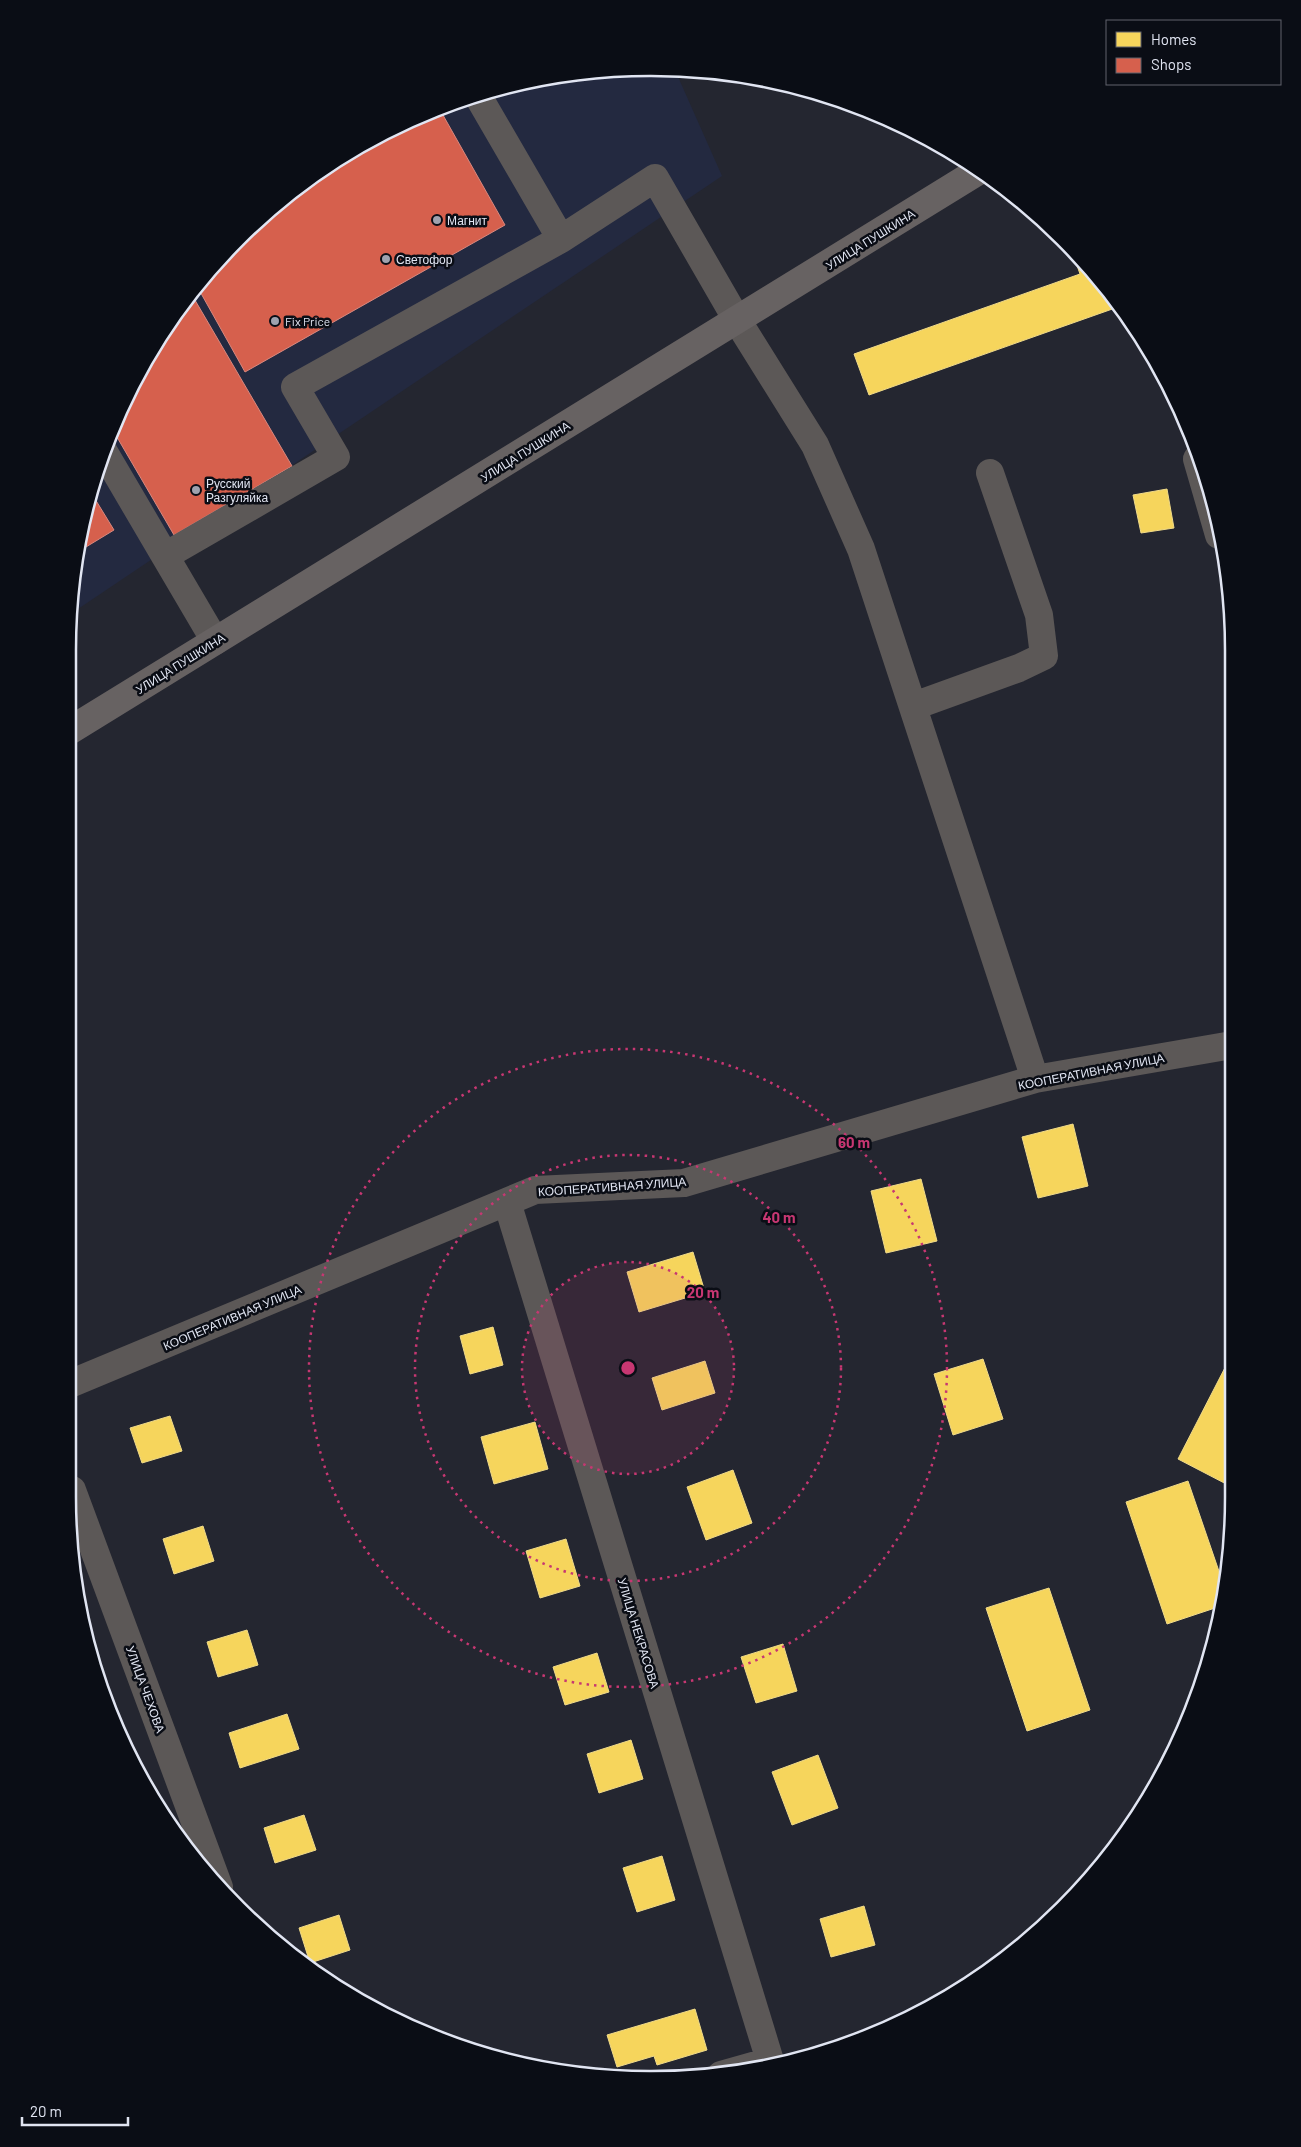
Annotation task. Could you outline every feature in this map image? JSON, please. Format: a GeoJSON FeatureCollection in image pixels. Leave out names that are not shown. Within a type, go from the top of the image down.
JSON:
{"type":"FeatureCollection","features":[{"type":"Feature","properties":{"kind":"main road","name":"УЛИЦА ПУШКИНА"},"geometry":{"type":"LineString","coordinates":[[76,727],[972,175]]}},
{"type":"Feature","properties":{"kind":"street"},"geometry":{"type":"LineString","coordinates":[[482,102],[561,239]]}},
{"type":"Feature","properties":{"kind":"street"},"geometry":{"type":"LineString","coordinates":[[165,556],[336,457],[295,387],[561,239],[655,178],[737,320],[815,445],[861,549],[1035,1079]]}},
{"type":"Feature","properties":{"kind":"street"},"geometry":{"type":"LineString","coordinates":[[109,461],[215,641]]}},
{"type":"Feature","properties":{"kind":"street"},"geometry":{"type":"LineString","coordinates":[[914,706],[1019,668],[1044,656],[1039,615],[990,474]]}},
{"type":"Feature","properties":{"kind":"street","name":"КООПЕРАТИВНАЯ УЛИЦА"},"geometry":{"type":"LineString","coordinates":[[76,1381],[535,1190],[684,1183],[1035,1079],[1225,1046]]}},
{"type":"Feature","properties":{"kind":"street","name":"УЛИЦА НЕКРАСОВА"},"geometry":{"type":"LineString","coordinates":[[507,1202],[769,2059]]}},
{"type":"Feature","properties":{"kind":"street","name":"УЛИЦА ЧЕХОВА"},"geometry":{"type":"LineString","coordinates":[[76,1501],[211,1865]]}},
{"type":"Feature","properties":{"kind":"shaded area"},"geometry":{"type":"Polygon","coordinates":[[[650,76],[678,77],[722,176],[77,609],[87,538],[107,466],[135,397],[153,363],[195,301],[244,244],[301,195],[331,173],[397,135],[466,107],[502,96],[538,87],[576,81],[650,76]]]}},
{"type":"Feature","properties":{"kind":"building: Homes"},"geometry":{"type":"Polygon","coordinates":[[[1078,267],[1112,309],[869,395],[854,354],[1080,274],[1078,267]]]}},
{"type":"Feature","properties":{"kind":"building: Homes"},"geometry":{"type":"Polygon","coordinates":[[[1167,489],[1174,528],[1141,533],[1133,495],[1167,489]]]}},
{"type":"Feature","properties":{"kind":"building: Homes"},"geometry":{"type":"Polygon","coordinates":[[[1073,1124],[1088,1186],[1038,1198],[1022,1137],[1073,1124]]]}},
{"type":"Feature","properties":{"kind":"building: Homes"},"geometry":{"type":"Polygon","coordinates":[[[921,1179],[937,1241],[886,1253],[871,1191],[921,1179]]]}},
{"type":"Feature","properties":{"kind":"building: Homes"},"geometry":{"type":"Polygon","coordinates":[[[693,1252],[705,1292],[639,1312],[627,1272],[693,1252]]]}},
{"type":"Feature","properties":{"kind":"building: Homes"},"geometry":{"type":"Polygon","coordinates":[[[493,1327],[503,1365],[470,1374],[460,1336],[493,1327]]]}},
{"type":"Feature","properties":{"kind":"building: Homes"},"geometry":{"type":"Polygon","coordinates":[[[983,1359],[1003,1419],[953,1435],[934,1374],[983,1359]]]}},
{"type":"Feature","properties":{"kind":"building: Homes"},"geometry":{"type":"Polygon","coordinates":[[[705,1361],[715,1393],[662,1410],[652,1378],[705,1361]]]}},
{"type":"Feature","properties":{"kind":"building: Homes"},"geometry":{"type":"Polygon","coordinates":[[[1225,1368],[1225,1483],[1178,1459],[1225,1368]]]}},
{"type":"Feature","properties":{"kind":"building: Homes"},"geometry":{"type":"Polygon","coordinates":[[[170,1416],[182,1451],[142,1463],[130,1428],[170,1416]]]}},
{"type":"Feature","properties":{"kind":"building: Homes"},"geometry":{"type":"Polygon","coordinates":[[[535,1422],[548,1469],[494,1484],[481,1437],[535,1422]]]}},
{"type":"Feature","properties":{"kind":"building: Homes"},"geometry":{"type":"Polygon","coordinates":[[[733,1470],[752,1523],[706,1540],[687,1487],[733,1470]]]}},
{"type":"Feature","properties":{"kind":"building: Homes"},"geometry":{"type":"Polygon","coordinates":[[[1188,1481],[1220,1573],[1214,1608],[1167,1624],[1126,1502],[1188,1481]]]}},
{"type":"Feature","properties":{"kind":"building: Homes"},"geometry":{"type":"Polygon","coordinates":[[[203,1526],[214,1561],[174,1574],[163,1539],[203,1526]]]}},
{"type":"Feature","properties":{"kind":"building: Homes"},"geometry":{"type":"Polygon","coordinates":[[[566,1539],[580,1586],[540,1598],[526,1551],[566,1539]]]}},
{"type":"Feature","properties":{"kind":"building: Homes"},"geometry":{"type":"Polygon","coordinates":[[[1049,1588],[1090,1710],[1027,1731],[986,1608],[1049,1588]]]}},
{"type":"Feature","properties":{"kind":"building: Homes"},"geometry":{"type":"Polygon","coordinates":[[[247,1630],[258,1665],[218,1677],[207,1642],[247,1630]]]}},
{"type":"Feature","properties":{"kind":"building: Homes"},"geometry":{"type":"Polygon","coordinates":[[[783,1644],[797,1691],[756,1703],[741,1657],[783,1644]]]}},
{"type":"Feature","properties":{"kind":"building: Homes"},"geometry":{"type":"Polygon","coordinates":[[[597,1653],[609,1692],[565,1705],[553,1667],[597,1653]]]}},
{"type":"Feature","properties":{"kind":"building: Homes"},"geometry":{"type":"Polygon","coordinates":[[[287,1714],[299,1749],[240,1768],[229,1733],[287,1714]]]}},
{"type":"Feature","properties":{"kind":"building: Homes"},"geometry":{"type":"Polygon","coordinates":[[[631,1740],[643,1779],[599,1793],[587,1754],[631,1740]]]}},
{"type":"Feature","properties":{"kind":"building: Homes"},"geometry":{"type":"Polygon","coordinates":[[[818,1755],[838,1808],[792,1825],[772,1772],[818,1755]]]}},
{"type":"Feature","properties":{"kind":"building: Homes"},"geometry":{"type":"Polygon","coordinates":[[[304,1815],[316,1850],[275,1863],[264,1828],[304,1815]]]}},
{"type":"Feature","properties":{"kind":"building: Homes"},"geometry":{"type":"Polygon","coordinates":[[[662,1856],[675,1900],[637,1912],[623,1868],[662,1856]]]}},
{"type":"Feature","properties":{"kind":"building: Homes"},"geometry":{"type":"Polygon","coordinates":[[[864,1906],[875,1945],[831,1957],[820,1919],[864,1906]]]}},
{"type":"Feature","properties":{"kind":"building: Homes"},"geometry":{"type":"Polygon","coordinates":[[[339,1915],[350,1950],[314,1962],[308,1957],[299,1928],[339,1915]]]}},
{"type":"Feature","properties":{"kind":"building: Homes"},"geometry":{"type":"Polygon","coordinates":[[[695,2009],[707,2050],[657,2065],[654,2056],[617,2067],[607,2035],[695,2009]]]}},
{"type":"Feature","properties":{"kind":"building: Shops"},"geometry":{"type":"Polygon","coordinates":[[[443,115],[505,225],[245,372],[201,294],[244,244],[301,195],[363,153],[397,135],[443,115]]]}},
{"type":"Feature","properties":{"kind":"building: Shops"},"geometry":{"type":"Polygon","coordinates":[[[195,301],[292,466],[174,535],[117,438],[135,397],[153,363],[195,301]]]}},
{"type":"Feature","properties":{"kind":"building: Shops"},"geometry":{"type":"Polygon","coordinates":[[[96,501],[114,530],[86,547],[96,501]]]}},
{"type":"Feature","properties":{"kind":"place","name":"Магнит"},"geometry":{"type":"Point","coordinates":[437,220]}},
{"type":"Feature","properties":{"kind":"place","name":"Светофор"},"geometry":{"type":"Point","coordinates":[386,259]}},
{"type":"Feature","properties":{"kind":"place","name":"Fix Price"},"geometry":{"type":"Point","coordinates":[275,321]}},
{"type":"Feature","properties":{"kind":"place","name":"Русский Разгуляйка"},"geometry":{"type":"Point","coordinates":[196,490]}}]}
